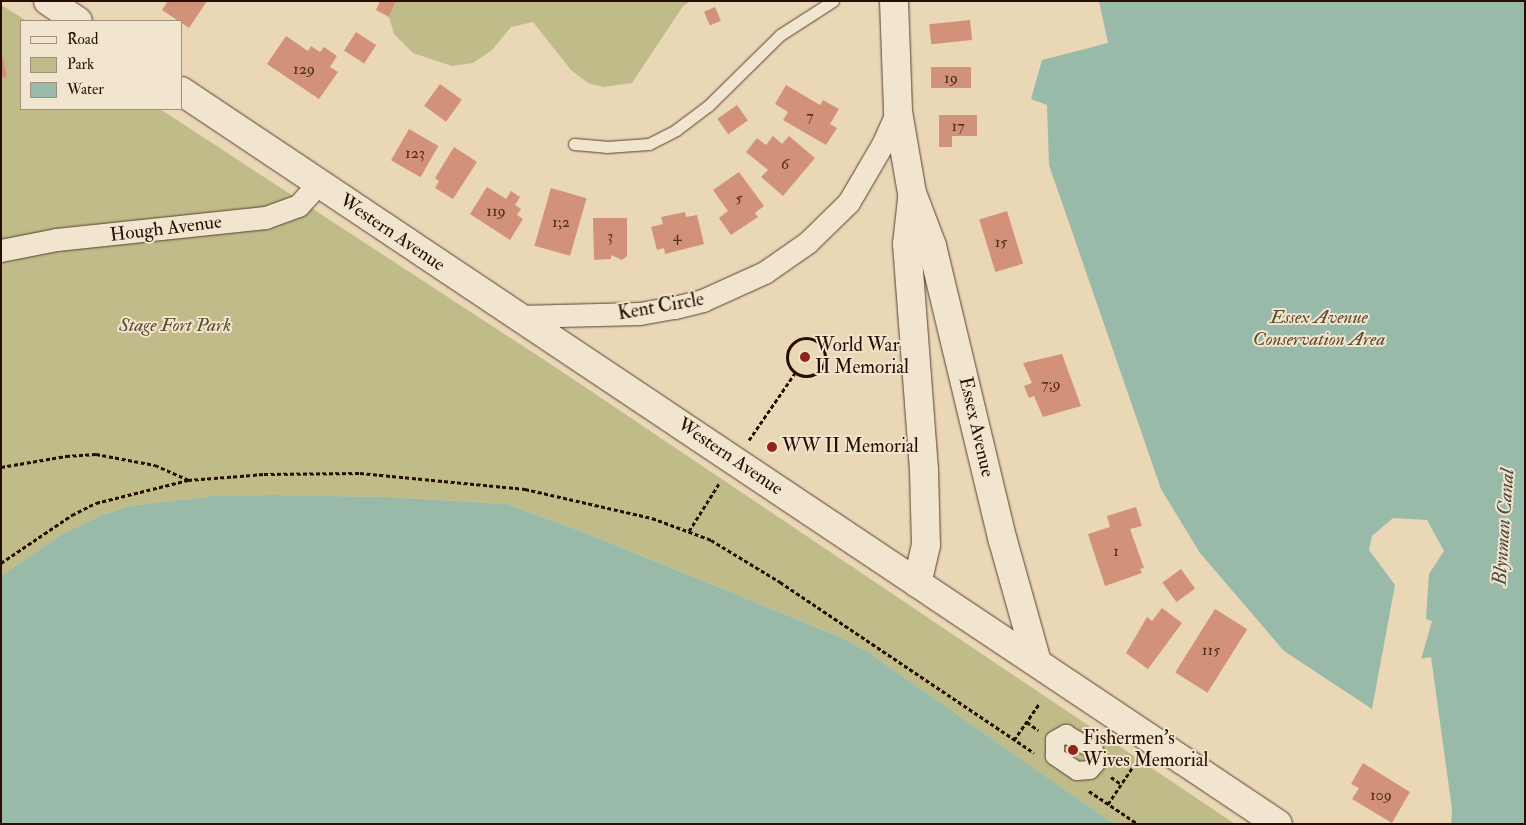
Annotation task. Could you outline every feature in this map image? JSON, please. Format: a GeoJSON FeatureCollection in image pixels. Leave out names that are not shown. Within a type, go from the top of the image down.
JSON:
{"type":"FeatureCollection","features":[{"type":"Feature","properties":{"kind":"main road"},"geometry":{"type":"LineString","coordinates":[[48,1],[76,20]]}},
{"type":"Feature","properties":{"kind":"main road","name":"Essex Avenue"},"geometry":{"type":"LineString","coordinates":[[894,1],[898,112],[912,193],[932,246],[1003,541],[1037,662]]}},
{"type":"Feature","properties":{"kind":"main road","name":"Western Avenue"},"geometry":{"type":"LineString","coordinates":[[182,92],[1278,824]]}},
{"type":"Feature","properties":{"kind":"main road","name":"Essex Avenue"},"geometry":{"type":"LineString","coordinates":[[912,193],[907,244],[924,470],[926,545],[917,583]]}},
{"type":"Feature","properties":{"kind":"street","name":"Kent Circle"},"geometry":{"type":"LineString","coordinates":[[518,317],[622,315],[675,308],[710,298],[765,273],[808,243],[849,203],[884,143],[898,112]]}},
{"type":"Feature","properties":{"kind":"street","name":"Hough Avenue"},"geometry":{"type":"LineString","coordinates":[[1,251],[57,240],[224,215],[266,218],[299,206],[319,184]]}},
{"type":"Feature","properties":{"kind":"lane"},"geometry":{"type":"LineString","coordinates":[[574,144],[606,147],[649,144],[676,130],[708,106],[780,35],[833,1]]}},
{"type":"Feature","properties":{"kind":"path"},"geometry":{"type":"LineString","coordinates":[[805,338],[820,343],[824,351],[822,368],[807,376],[795,372],[788,362],[790,347],[805,338]]}},
{"type":"Feature","properties":{"kind":"path"},"geometry":{"type":"LineString","coordinates":[[750,439],[795,372]]}},
{"type":"Feature","properties":{"kind":"path"},"geometry":{"type":"LineString","coordinates":[[1,467],[66,456],[96,454],[155,465],[188,480]]}},
{"type":"Feature","properties":{"kind":"path"},"geometry":{"type":"LineString","coordinates":[[1,563],[72,515],[96,503],[188,480],[321,472],[413,476],[526,489],[613,508],[689,531],[726,548],[780,582],[1038,756]]}},
{"type":"Feature","properties":{"kind":"path"},"geometry":{"type":"LineString","coordinates":[[689,531],[717,487]]}},
{"type":"Feature","properties":{"kind":"path"},"geometry":{"type":"LineString","coordinates":[[1014,740],[1039,704]]}},
{"type":"Feature","properties":{"kind":"path"},"geometry":{"type":"LineString","coordinates":[[1108,804],[1132,768]]}},
{"type":"Feature","properties":{"kind":"path"},"geometry":{"type":"LineString","coordinates":[[1084,788],[1138,824]]}},
{"type":"Feature","properties":{"kind":"green space"},"geometry":{"type":"Polygon","coordinates":[[[396,1],[691,1],[683,6],[632,83],[603,87],[588,83],[571,70],[533,22],[511,27],[492,50],[473,63],[452,66],[413,53],[394,34],[389,17],[396,1]]]}},
{"type":"Feature","properties":{"kind":"green space","name":"Stage Fort Park"},"geometry":{"type":"Polygon","coordinates":[[[1,5],[25,20],[20,20],[20,110],[162,110],[558,369],[1235,824],[1114,824],[868,652],[840,637],[586,533],[506,504],[389,497],[274,495],[212,496],[130,506],[102,515],[62,534],[1,576],[1,5]]]}},
{"type":"Feature","properties":{"kind":"water","name":"Essex Avenue Conservation Area"},"geometry":{"type":"Polygon","coordinates":[[[1099,1],[1525,1],[1525,824],[1431,824],[1431,752],[1420,663],[1432,621],[1426,619],[1429,574],[1444,551],[1427,520],[1393,518],[1372,536],[1369,550],[1395,585],[1372,709],[1284,651],[1200,553],[1161,489],[1049,165],[1047,105],[1031,99],[1042,60],[1108,43],[1099,1]]]}},
{"type":"Feature","properties":{"kind":"water"},"geometry":{"type":"Polygon","coordinates":[[[212,496],[389,497],[506,504],[586,533],[840,637],[868,652],[1114,824],[1,824],[1,576],[62,534],[102,515],[130,506],[212,496]]]}},
{"type":"Feature","properties":{"kind":"pier"},"geometry":{"type":"Polygon","coordinates":[[[1431,657],[1452,809],[1451,824],[1429,824],[1429,753],[1423,745],[1417,664],[1419,659],[1431,657]]]}},
{"type":"Feature","properties":{"kind":"building"},"geometry":{"type":"Polygon","coordinates":[[[168,1],[207,1],[189,28],[182,23],[182,20],[177,20],[162,10],[168,1]]]}},
{"type":"Feature","properties":{"kind":"building"},"geometry":{"type":"Polygon","coordinates":[[[380,1],[396,1],[389,17],[376,10],[380,1]]]}},
{"type":"Feature","properties":{"kind":"building"},"geometry":{"type":"Polygon","coordinates":[[[715,7],[721,21],[710,25],[704,12],[715,7]]]}},
{"type":"Feature","properties":{"kind":"building"},"geometry":{"type":"Polygon","coordinates":[[[970,20],[972,40],[931,44],[929,24],[970,20]]]}},
{"type":"Feature","properties":{"kind":"building"},"geometry":{"type":"Polygon","coordinates":[[[356,32],[376,45],[364,64],[344,50],[356,32]]]}},
{"type":"Feature","properties":{"kind":"building"},"geometry":{"type":"Polygon","coordinates":[[[286,36],[308,51],[311,46],[320,52],[324,47],[337,56],[330,67],[338,72],[319,99],[267,64],[286,36]]]}},
{"type":"Feature","properties":{"kind":"building"},"geometry":{"type":"Polygon","coordinates":[[[1,50],[7,77],[1,78],[1,50]]]}},
{"type":"Feature","properties":{"kind":"building"},"geometry":{"type":"Polygon","coordinates":[[[931,67],[971,67],[971,88],[931,88],[931,67]]]}},
{"type":"Feature","properties":{"kind":"building"},"geometry":{"type":"Polygon","coordinates":[[[440,84],[462,100],[446,122],[424,106],[440,84]]]}},
{"type":"Feature","properties":{"kind":"building"},"geometry":{"type":"Polygon","coordinates":[[[786,85],[820,105],[823,100],[839,109],[830,124],[837,128],[826,145],[783,120],[788,112],[775,104],[786,85]]]}},
{"type":"Feature","properties":{"kind":"building"},"geometry":{"type":"Polygon","coordinates":[[[737,105],[748,121],[728,134],[717,119],[737,105]]]}},
{"type":"Feature","properties":{"kind":"building"},"geometry":{"type":"Polygon","coordinates":[[[939,115],[977,115],[977,136],[952,136],[952,147],[939,147],[939,115]]]}},
{"type":"Feature","properties":{"kind":"building"},"geometry":{"type":"Polygon","coordinates":[[[409,129],[438,146],[420,177],[391,160],[409,129]]]}},
{"type":"Feature","properties":{"kind":"building"},"geometry":{"type":"Polygon","coordinates":[[[773,136],[782,144],[789,136],[815,158],[783,196],[761,177],[768,170],[746,152],[757,138],[766,145],[773,136]]]}},
{"type":"Feature","properties":{"kind":"building"},"geometry":{"type":"Polygon","coordinates":[[[454,147],[477,162],[453,199],[435,188],[439,181],[435,178],[454,147]]]}},
{"type":"Feature","properties":{"kind":"building"},"geometry":{"type":"Polygon","coordinates":[[[739,172],[764,206],[755,213],[758,217],[731,235],[719,218],[728,211],[713,190],[739,172]]]}},
{"type":"Feature","properties":{"kind":"building"},"geometry":{"type":"Polygon","coordinates":[[[487,187],[506,199],[511,191],[520,197],[515,205],[521,209],[517,215],[523,219],[510,240],[470,214],[487,187]]]}},
{"type":"Feature","properties":{"kind":"building"},"geometry":{"type":"Polygon","coordinates":[[[551,188],[587,198],[570,256],[534,246],[551,188]]]}},
{"type":"Feature","properties":{"kind":"building"},"geometry":{"type":"Polygon","coordinates":[[[1007,211],[1023,264],[995,272],[979,219],[1007,211]]]}},
{"type":"Feature","properties":{"kind":"building"},"geometry":{"type":"Polygon","coordinates":[[[685,212],[686,217],[697,215],[704,244],[665,254],[664,248],[657,250],[651,227],[663,224],[661,217],[685,212]]]}},
{"type":"Feature","properties":{"kind":"building"},"geometry":{"type":"Polygon","coordinates":[[[593,218],[627,218],[627,256],[622,260],[611,255],[611,259],[594,260],[593,218]]]}},
{"type":"Feature","properties":{"kind":"building"},"geometry":{"type":"Polygon","coordinates":[[[1062,354],[1081,406],[1043,417],[1034,396],[1029,398],[1024,386],[1032,383],[1023,363],[1062,354]]]}},
{"type":"Feature","properties":{"kind":"building"},"geometry":{"type":"Polygon","coordinates":[[[1136,507],[1142,526],[1130,529],[1144,568],[1140,569],[1142,573],[1105,586],[1088,534],[1110,527],[1107,516],[1136,507]]]}},
{"type":"Feature","properties":{"kind":"building"},"geometry":{"type":"Polygon","coordinates":[[[1181,569],[1195,588],[1176,602],[1162,583],[1181,569]]]}},
{"type":"Feature","properties":{"kind":"building"},"geometry":{"type":"Polygon","coordinates":[[[1162,608],[1182,623],[1148,669],[1126,653],[1147,617],[1152,621],[1162,608]]]}},
{"type":"Feature","properties":{"kind":"building"},"geometry":{"type":"Polygon","coordinates":[[[1215,609],[1247,629],[1207,693],[1175,673],[1215,609]]]}},
{"type":"Feature","properties":{"kind":"building"},"geometry":{"type":"Polygon","coordinates":[[[1363,763],[1410,792],[1392,823],[1352,799],[1359,788],[1351,784],[1363,763]]]}},
{"type":"Feature","properties":{"kind":"place","name":"World War II Memorial"},"geometry":{"type":"Point","coordinates":[805,357]}},
{"type":"Feature","properties":{"kind":"place","name":"WW II Memorial"},"geometry":{"type":"Point","coordinates":[772,447]}},
{"type":"Feature","properties":{"kind":"place","name":"Fishermen's Wives Memorial"},"geometry":{"type":"Point","coordinates":[1073,750]}},
{"type":"Feature","properties":{"kind":"water label","name":"Blynman Canal"},"geometry":{"type":"Point","coordinates":[1503,527]}}]}
